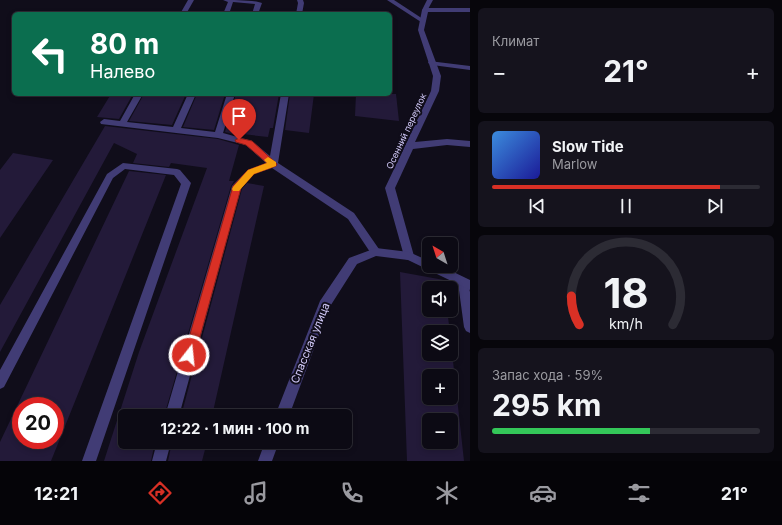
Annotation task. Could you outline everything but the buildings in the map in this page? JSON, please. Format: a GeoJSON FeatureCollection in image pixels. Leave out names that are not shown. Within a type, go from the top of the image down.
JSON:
{"type":"FeatureCollection","features":[{"type":"Feature","properties":{"kind":"street"},"geometry":{"type":"LineString","coordinates":[[184,12],[191,0]]}},
{"type":"Feature","properties":{"kind":"street"},"geometry":{"type":"LineString","coordinates":[[226,0],[259,3],[256,12]]}},
{"type":"Feature","properties":{"kind":"street"},"geometry":{"type":"LineString","coordinates":[[227,12],[231,0]]}},
{"type":"Feature","properties":{"kind":"street"},"geometry":{"type":"LineString","coordinates":[[299,12],[300,0]]}},
{"type":"Feature","properties":{"kind":"street"},"geometry":{"type":"LineString","coordinates":[[390,0],[422,21]]}},
{"type":"Feature","properties":{"kind":"street","name":"Осенний переулок"},"geometry":{"type":"LineString","coordinates":[[410,256],[390,188],[435,91],[437,76],[421,30],[425,10],[430,0]]}},
{"type":"Feature","properties":{"kind":"street"},"geometry":{"type":"LineString","coordinates":[[425,10],[470,10]]}},
{"type":"Feature","properties":{"kind":"street"},"geometry":{"type":"LineString","coordinates":[[432,63],[470,68]]}},
{"type":"Feature","properties":{"kind":"street"},"geometry":{"type":"LineString","coordinates":[[122,124],[138,96]]}},
{"type":"Feature","properties":{"kind":"street"},"geometry":{"type":"LineString","coordinates":[[176,130],[191,96]]}},
{"type":"Feature","properties":{"kind":"street"},"geometry":{"type":"LineString","coordinates":[[218,135],[229,96]]}},
{"type":"Feature","properties":{"kind":"street"},"geometry":{"type":"LineString","coordinates":[[273,164],[285,96]]}},
{"type":"Feature","properties":{"kind":"street"},"geometry":{"type":"LineString","coordinates":[[104,122],[218,135],[249,143],[273,164],[351,216],[376,252]]}},
{"type":"Feature","properties":{"kind":"street"},"geometry":{"type":"LineString","coordinates":[[410,146],[446,142],[470,144]]}},
{"type":"Feature","properties":{"kind":"street"},"geometry":{"type":"LineString","coordinates":[[174,409],[237,186],[251,172],[273,164]]}},
{"type":"Feature","properties":{"kind":"street"},"geometry":{"type":"LineString","coordinates":[[0,383],[110,176],[123,166],[177,172],[186,183],[89,461]]}},
{"type":"Feature","properties":{"kind":"street","name":"Спасская улица"},"geometry":{"type":"LineString","coordinates":[[285,409],[324,305],[353,261],[376,252],[410,256],[422,262]]}},
{"type":"Feature","properties":{"kind":"street","name":"Спасская улица"},"geometry":{"type":"LineString","coordinates":[[443,273],[466,284]]}},
{"type":"Feature","properties":{"kind":"street"},"geometry":{"type":"LineString","coordinates":[[466,284],[470,327]]}},
{"type":"Feature","properties":{"kind":"street"},"geometry":{"type":"LineString","coordinates":[[159,461],[162,449]]}},
{"type":"Feature","properties":{"kind":"street"},"geometry":{"type":"LineString","coordinates":[[265,461],[269,449]]}},
{"type":"Feature","properties":{"kind":"slow traffic"},"geometry":{"type":"LineString","coordinates":[[236,189],[237,186],[251,172],[273,164],[268,160]]}},
{"type":"Feature","properties":{"kind":"route"},"geometry":{"type":"LineString","coordinates":[[189,355],[237,186],[251,172],[273,164],[249,143],[239,140]]}}]}
